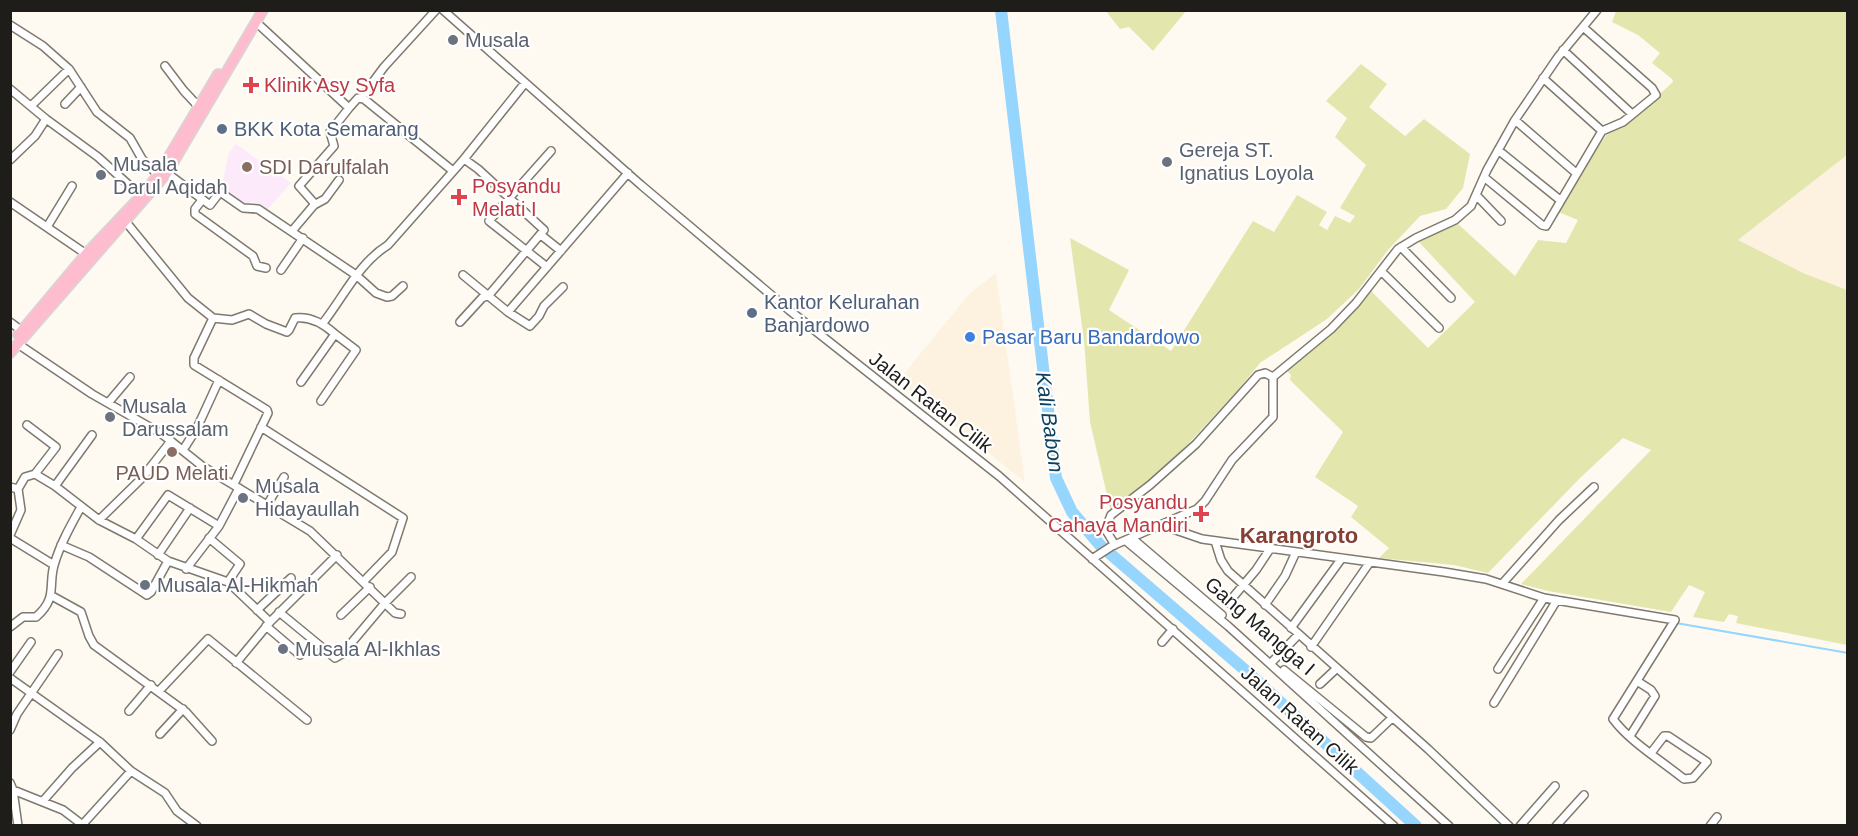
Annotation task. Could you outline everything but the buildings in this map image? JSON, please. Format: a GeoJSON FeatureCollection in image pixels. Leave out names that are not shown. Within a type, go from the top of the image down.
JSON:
{"type":"FeatureCollection","features":[{"type":"Feature","properties":{"kind":"main road"},"geometry":{"type":"LineString","coordinates":[[10,353],[14,344],[86,254],[141,196],[168,176],[198,106],[257,13]]}},
{"type":"Feature","properties":{"kind":"main road"},"geometry":{"type":"LineString","coordinates":[[27,328],[168,176],[257,13]]}},
{"type":"Feature","properties":{"kind":"street"},"geometry":{"type":"LineString","coordinates":[[315,204],[299,186],[334,146],[330,132],[358,98],[361,98],[384,67],[436,10]]}},
{"type":"Feature","properties":{"kind":"street","name":"Jalan Ratan Cilik"},"geometry":{"type":"LineString","coordinates":[[443,10],[628,173],[789,310],[992,470],[1095,557],[1168,635],[1394,825]]}},
{"type":"Feature","properties":{"kind":"street"},"geometry":{"type":"LineString","coordinates":[[1273,377],[1331,328],[1356,303],[1401,247],[1455,220],[1472,206],[1484,177],[1515,120],[1563,50],[1597,10]]}},
{"type":"Feature","properties":{"kind":"street"},"geometry":{"type":"LineString","coordinates":[[257,13],[349,108]]}},
{"type":"Feature","properties":{"kind":"street"},"geometry":{"type":"LineString","coordinates":[[10,25],[43,46],[69,69],[97,112],[130,138],[142,159],[210,206],[221,192],[243,208],[255,207],[303,238],[356,275],[376,293],[387,297],[392,296],[403,286]]}},
{"type":"Feature","properties":{"kind":"street"},"geometry":{"type":"LineString","coordinates":[[1484,177],[1544,226],[1602,131],[1623,122],[1654,98],[1656,92],[1583,27]]}},
{"type":"Feature","properties":{"kind":"street"},"geometry":{"type":"LineString","coordinates":[[1563,50],[1632,114]]}},
{"type":"Feature","properties":{"kind":"street"},"geometry":{"type":"LineString","coordinates":[[165,66],[198,106]]}},
{"type":"Feature","properties":{"kind":"street"},"geometry":{"type":"LineString","coordinates":[[31,106],[69,69]]}},
{"type":"Feature","properties":{"kind":"street"},"geometry":{"type":"LineString","coordinates":[[1544,78],[1602,131]]}},
{"type":"Feature","properties":{"kind":"street"},"geometry":{"type":"LineString","coordinates":[[323,323],[375,252],[388,245],[464,159],[525,83]]}},
{"type":"Feature","properties":{"kind":"street"},"geometry":{"type":"LineString","coordinates":[[65,104],[81,87]]}},
{"type":"Feature","properties":{"kind":"street"},"geometry":{"type":"LineString","coordinates":[[10,89],[98,157],[141,196]]}},
{"type":"Feature","properties":{"kind":"street"},"geometry":{"type":"LineString","coordinates":[[361,98],[453,171]]}},
{"type":"Feature","properties":{"kind":"street"},"geometry":{"type":"LineString","coordinates":[[10,160],[35,136],[46,119]]}},
{"type":"Feature","properties":{"kind":"street"},"geometry":{"type":"LineString","coordinates":[[1515,120],[1576,173]]}},
{"type":"Feature","properties":{"kind":"street"},"geometry":{"type":"LineString","coordinates":[[1498,150],[1560,200]]}},
{"type":"Feature","properties":{"kind":"street"},"geometry":{"type":"LineString","coordinates":[[547,267],[490,221],[551,151]]}},
{"type":"Feature","properties":{"kind":"street"},"geometry":{"type":"LineString","coordinates":[[459,322],[481,299],[489,295],[544,229],[464,159]]}},
{"type":"Feature","properties":{"kind":"street"},"geometry":{"type":"LineString","coordinates":[[508,312],[628,173]]}},
{"type":"Feature","properties":{"kind":"street"},"geometry":{"type":"LineString","coordinates":[[292,231],[315,204],[325,199],[339,180]]}},
{"type":"Feature","properties":{"kind":"street"},"geometry":{"type":"LineString","coordinates":[[47,227],[72,186]]}},
{"type":"Feature","properties":{"kind":"street"},"geometry":{"type":"LineString","coordinates":[[1477,196],[1501,221]]}},
{"type":"Feature","properties":{"kind":"street"},"geometry":{"type":"LineString","coordinates":[[202,200],[195,209],[195,214],[253,256],[257,266],[266,268]]}},
{"type":"Feature","properties":{"kind":"street"},"geometry":{"type":"LineString","coordinates":[[10,202],[86,254]]}},
{"type":"Feature","properties":{"kind":"street"},"geometry":{"type":"LineString","coordinates":[[126,222],[188,298],[213,318],[232,320],[249,314],[287,332],[298,317],[323,323],[356,350],[321,401]]}},
{"type":"Feature","properties":{"kind":"street"},"geometry":{"type":"LineString","coordinates":[[541,235],[561,251]]}},
{"type":"Feature","properties":{"kind":"street"},"geometry":{"type":"LineString","coordinates":[[281,270],[303,238]]}},
{"type":"Feature","properties":{"kind":"street"},"geometry":{"type":"LineString","coordinates":[[1401,247],[1451,298]]}},
{"type":"Feature","properties":{"kind":"street"},"geometry":{"type":"LineString","coordinates":[[1381,271],[1439,328]]}},
{"type":"Feature","properties":{"kind":"street"},"geometry":{"type":"LineString","coordinates":[[464,275],[526,325],[532,325],[544,306],[563,287]]}},
{"type":"Feature","properties":{"kind":"street"},"geometry":{"type":"LineString","coordinates":[[186,569],[219,526],[268,413],[266,408],[197,367],[193,361],[213,318]]}},
{"type":"Feature","properties":{"kind":"street"},"geometry":{"type":"LineString","coordinates":[[10,322],[27,328]]}},
{"type":"Feature","properties":{"kind":"street"},"geometry":{"type":"LineString","coordinates":[[301,382],[334,334]]}},
{"type":"Feature","properties":{"kind":"street"},"geometry":{"type":"LineString","coordinates":[[14,344],[162,434],[202,466],[310,531],[395,613],[401,614]]}},
{"type":"Feature","properties":{"kind":"street"},"geometry":{"type":"LineString","coordinates":[[1114,546],[1107,532],[1111,515],[1150,485],[1196,444],[1258,375],[1265,373],[1273,377]]}},
{"type":"Feature","properties":{"kind":"street"},"geometry":{"type":"LineString","coordinates":[[108,403],[130,377]]}},
{"type":"Feature","properties":{"kind":"street"},"geometry":{"type":"LineString","coordinates":[[1095,557],[1114,546],[1197,509],[1205,501],[1232,460],[1269,423],[1274,412],[1273,377]]}},
{"type":"Feature","properties":{"kind":"street"},"geometry":{"type":"LineString","coordinates":[[183,450],[197,428],[219,380]]}},
{"type":"Feature","properties":{"kind":"street"},"geometry":{"type":"LineString","coordinates":[[27,425],[56,447],[34,474],[25,477],[14,488],[21,510],[10,537],[54,565]]}},
{"type":"Feature","properties":{"kind":"street"},"geometry":{"type":"LineString","coordinates":[[261,427],[403,518],[392,552],[364,581]]}},
{"type":"Feature","properties":{"kind":"street"},"geometry":{"type":"LineString","coordinates":[[55,486],[93,435]]}},
{"type":"Feature","properties":{"kind":"street"},"geometry":{"type":"LineString","coordinates":[[99,520],[142,478],[171,441]]}},
{"type":"Feature","properties":{"kind":"street"},"geometry":{"type":"LineString","coordinates":[[34,474],[55,486],[99,520],[136,539],[168,561],[228,582],[300,656]]}},
{"type":"Feature","properties":{"kind":"street"},"geometry":{"type":"LineString","coordinates":[[267,505],[284,477]]}},
{"type":"Feature","properties":{"kind":"street"},"geometry":{"type":"LineString","coordinates":[[1505,580],[1558,520],[1594,488]]}},
{"type":"Feature","properties":{"kind":"street"},"geometry":{"type":"LineString","coordinates":[[136,539],[168,495],[219,526]]}},
{"type":"Feature","properties":{"kind":"street"},"geometry":{"type":"LineString","coordinates":[[10,627],[23,617],[36,617],[52,596],[54,565],[66,533],[81,507]]}},
{"type":"Feature","properties":{"kind":"street"},"geometry":{"type":"LineString","coordinates":[[158,555],[190,508]]}},
{"type":"Feature","properties":{"kind":"street"},"geometry":{"type":"LineString","coordinates":[[1161,525],[1191,537],[1215,541],[1505,580],[1545,598],[1675,620],[1613,719],[1630,736],[1651,753],[1687,780],[1693,778],[1707,762],[1668,736],[1664,736],[1651,753]]}},
{"type":"Feature","properties":{"kind":"street"},"geometry":{"type":"LineString","coordinates":[[209,538],[240,564],[228,582]]}},
{"type":"Feature","properties":{"kind":"street","name":"Gang Mangga I"},"geometry":{"type":"LineString","coordinates":[[1130,540],[1271,662],[1366,737],[1371,738],[1392,718]]}},
{"type":"Feature","properties":{"kind":"street"},"geometry":{"type":"LineString","coordinates":[[1215,541],[1221,560],[1228,572],[1509,825]]}},
{"type":"Feature","properties":{"kind":"street"},"geometry":{"type":"LineString","coordinates":[[61,545],[89,557],[147,595],[151,592],[168,561]]}},
{"type":"Feature","properties":{"kind":"street"},"geometry":{"type":"LineString","coordinates":[[1228,603],[1270,549]]}},
{"type":"Feature","properties":{"kind":"street"},"geometry":{"type":"LineString","coordinates":[[1265,605],[1285,576],[1296,552]]}},
{"type":"Feature","properties":{"kind":"street"},"geometry":{"type":"LineString","coordinates":[[236,663],[279,612],[337,555]]}},
{"type":"Feature","properties":{"kind":"street"},"geometry":{"type":"LineString","coordinates":[[1291,628],[1342,558]]}},
{"type":"Feature","properties":{"kind":"street"},"geometry":{"type":"LineString","coordinates":[[1311,647],[1370,562]]}},
{"type":"Feature","properties":{"kind":"street"},"geometry":{"type":"LineString","coordinates":[[279,612],[335,658],[342,654],[385,603],[411,577]]}},
{"type":"Feature","properties":{"kind":"street"},"geometry":{"type":"LineString","coordinates":[[257,610],[291,578]]}},
{"type":"Feature","properties":{"kind":"street"},"geometry":{"type":"LineString","coordinates":[[341,615],[370,587]]}},
{"type":"Feature","properties":{"kind":"street"},"geometry":{"type":"LineString","coordinates":[[52,596],[81,612],[94,645],[183,709],[213,741]]}},
{"type":"Feature","properties":{"kind":"street"},"geometry":{"type":"LineString","coordinates":[[1497,669],[1545,598]]}},
{"type":"Feature","properties":{"kind":"street"},"geometry":{"type":"LineString","coordinates":[[1494,703],[1561,601]]}},
{"type":"Feature","properties":{"kind":"street"},"geometry":{"type":"LineString","coordinates":[[1298,634],[1271,662],[1449,825]]}},
{"type":"Feature","properties":{"kind":"street"},"geometry":{"type":"LineString","coordinates":[[159,691],[208,639],[307,720]]}},
{"type":"Feature","properties":{"kind":"street"},"geometry":{"type":"LineString","coordinates":[[10,672],[31,642]]}},
{"type":"Feature","properties":{"kind":"street"},"geometry":{"type":"LineString","coordinates":[[10,730],[17,714],[58,654]]}},
{"type":"Feature","properties":{"kind":"street"},"geometry":{"type":"LineString","coordinates":[[1320,684],[1336,669]]}},
{"type":"Feature","properties":{"kind":"street"},"geometry":{"type":"LineString","coordinates":[[10,678],[33,692],[100,742],[131,771],[165,793],[177,811],[197,825]]}},
{"type":"Feature","properties":{"kind":"street"},"geometry":{"type":"LineString","coordinates":[[1630,736],[1655,696],[1651,690],[1637,681]]}},
{"type":"Feature","properties":{"kind":"street"},"geometry":{"type":"LineString","coordinates":[[129,711],[151,685]]}},
{"type":"Feature","properties":{"kind":"street"},"geometry":{"type":"LineString","coordinates":[[160,734],[183,709]]}},
{"type":"Feature","properties":{"kind":"street"},"geometry":{"type":"LineString","coordinates":[[43,801],[72,768],[100,742]]}},
{"type":"Feature","properties":{"kind":"street"},"geometry":{"type":"LineString","coordinates":[[18,825],[14,820],[12,787],[67,812],[84,825],[131,771]]}},
{"type":"Feature","properties":{"kind":"street"},"geometry":{"type":"LineString","coordinates":[[1520,825],[1555,786]]}},
{"type":"Feature","properties":{"kind":"street"},"geometry":{"type":"LineString","coordinates":[[1556,825],[1584,795]]}},
{"type":"Feature","properties":{"kind":"street"},"geometry":{"type":"LineString","coordinates":[[1710,825],[1717,817]]}},
{"type":"Feature","properties":{"kind":"shaded area","name":"SDI Darulfalah"},"geometry":{"type":"Polygon","coordinates":[[[236,144],[291,183],[266,211],[253,202],[239,204],[221,191],[229,152],[236,144]]]}},
{"type":"Feature","properties":{"kind":"shaded area"},"geometry":{"type":"Polygon","coordinates":[[[1847,155],[1847,290],[1803,273],[1737,241],[1847,155]]]}},
{"type":"Feature","properties":{"kind":"shaded area","name":"Pasar Baru Bandardowo"},"geometry":{"type":"Polygon","coordinates":[[[996,273],[1025,482],[898,381],[970,293],[996,273]]]}},
{"type":"Feature","properties":{"kind":"green space"},"geometry":{"type":"Polygon","coordinates":[[[1106,11],[1186,11],[1153,51],[1129,27],[1120,29],[1106,11]]]}},
{"type":"Feature","properties":{"kind":"green space"},"geometry":{"type":"Polygon","coordinates":[[[1616,11],[1847,11],[1847,155],[1738,240],[1803,273],[1847,290],[1847,645],[1736,623],[1738,616],[1729,614],[1724,622],[1693,617],[1705,592],[1689,585],[1671,612],[1548,591],[1521,584],[1651,450],[1623,438],[1580,478],[1488,573],[1454,565],[1379,558],[1389,548],[1351,517],[1358,506],[1315,477],[1343,432],[1290,380],[1291,375],[1284,368],[1331,328],[1368,288],[1428,348],[1475,302],[1418,241],[1458,224],[1515,276],[1538,240],[1566,243],[1578,220],[1556,211],[1568,189],[1608,133],[1622,128],[1673,82],[1652,63],[1660,53],[1638,35],[1612,22],[1616,11]]]}},
{"type":"Feature","properties":{"kind":"green space"},"geometry":{"type":"Polygon","coordinates":[[[1361,64],[1387,84],[1369,107],[1405,136],[1424,119],[1470,154],[1463,188],[1446,209],[1420,216],[1388,250],[1359,289],[1327,319],[1260,363],[1175,458],[1111,512],[1090,422],[1084,340],[1070,238],[1129,270],[1109,310],[1171,351],[1253,221],[1274,232],[1297,195],[1327,212],[1319,225],[1327,230],[1335,216],[1350,223],[1355,216],[1340,208],[1366,165],[1335,137],[1347,118],[1326,101],[1361,64]]]}},
{"type":"Feature","properties":{"kind":"waterway","name":"Kali Babon"},"geometry":{"type":"LineString","coordinates":[[1001,10],[1056,478],[1072,512],[1100,545],[1245,670],[1416,826]]}},
{"type":"Feature","properties":{"kind":"waterway"},"geometry":{"type":"LineString","coordinates":[[1676,623],[1848,653]]}},
{"type":"Feature","properties":{"kind":"place","name":"Musala"},"geometry":{"type":"Point","coordinates":[453,40]}},
{"type":"Feature","properties":{"kind":"place","name":"Klinik Asy Syfa"},"geometry":{"type":"Point","coordinates":[251,85]}},
{"type":"Feature","properties":{"kind":"place","name":"BKK Kota Semarang"},"geometry":{"type":"Point","coordinates":[222,129]}},
{"type":"Feature","properties":{"kind":"place","name":"Gereja ST. Ignatius Loyola"},"geometry":{"type":"Point","coordinates":[1167,162]}},
{"type":"Feature","properties":{"kind":"place","name":"SDI Darulfalah"},"geometry":{"type":"Point","coordinates":[247,167]}},
{"type":"Feature","properties":{"kind":"place","name":"Musala Darul Aqidah"},"geometry":{"type":"Point","coordinates":[101,175]}},
{"type":"Feature","properties":{"kind":"place","name":"Posyandu Melati I"},"geometry":{"type":"Point","coordinates":[459,197]}},
{"type":"Feature","properties":{"kind":"place","name":"Kantor Kelurahan Banjardowo"},"geometry":{"type":"Point","coordinates":[752,313]}},
{"type":"Feature","properties":{"kind":"place","name":"Pasar Baru Bandardowo"},"geometry":{"type":"Point","coordinates":[970,337]}},
{"type":"Feature","properties":{"kind":"place","name":"Musala Darussalam"},"geometry":{"type":"Point","coordinates":[110,417]}},
{"type":"Feature","properties":{"kind":"place","name":"PAUD Melati"},"geometry":{"type":"Point","coordinates":[172,452]}},
{"type":"Feature","properties":{"kind":"place","name":"Musala Hidayaullah"},"geometry":{"type":"Point","coordinates":[243,498]}},
{"type":"Feature","properties":{"kind":"place","name":"Posyandu Cahaya Mandiri"},"geometry":{"type":"Point","coordinates":[1201,514]}},
{"type":"Feature","properties":{"kind":"place","name":"Musala Al-Hikmah"},"geometry":{"type":"Point","coordinates":[145,585]}},
{"type":"Feature","properties":{"kind":"place","name":"Musala Al-Ikhlas"},"geometry":{"type":"Point","coordinates":[283,649]}},
{"type":"Feature","properties":{"kind":"district","name":"Karangroto"},"geometry":{"type":"Point","coordinates":[1299,535]}}]}
